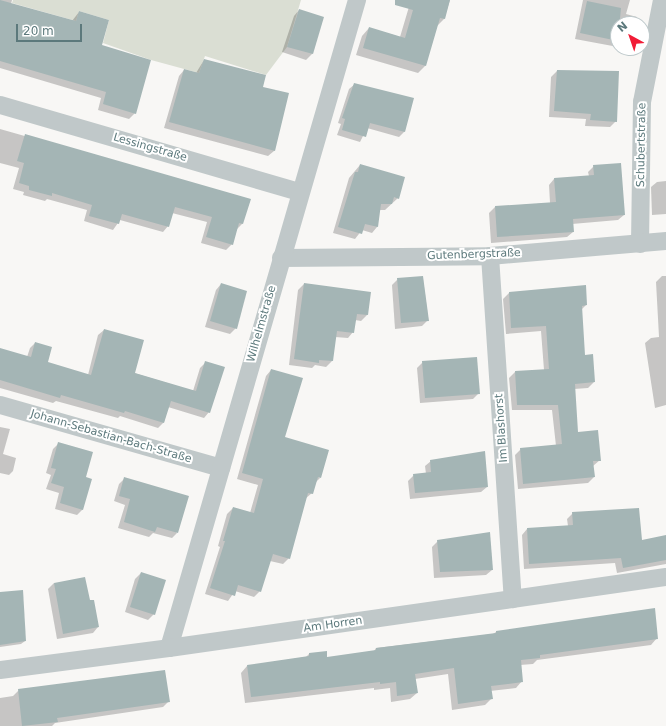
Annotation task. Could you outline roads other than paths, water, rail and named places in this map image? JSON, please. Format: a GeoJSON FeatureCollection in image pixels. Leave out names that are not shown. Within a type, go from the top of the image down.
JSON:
{"type":"FeatureCollection","features":[{"type":"Feature","properties":{"kind":"street","name":"Wilhelmstraße"},"geometry":{"type":"LineString","coordinates":[[169,648],[356,0]]}},
{"type":"Feature","properties":{"kind":"street","name":"Schubertstraße"},"geometry":{"type":"LineString","coordinates":[[640,244],[642,102],[662,0]]}},
{"type":"Feature","properties":{"kind":"street","name":"Lessingstraße"},"geometry":{"type":"LineString","coordinates":[[0,104],[300,192]]}},
{"type":"Feature","properties":{"kind":"street","name":"Gutenbergstraße"},"geometry":{"type":"LineString","coordinates":[[281,258],[490,256],[666,241]]}},
{"type":"Feature","properties":{"kind":"street","name":"Im Blashorst"},"geometry":{"type":"LineString","coordinates":[[490,256],[513,599]]}},
{"type":"Feature","properties":{"kind":"street","name":"Johann-Sebastian-Bach-Straße"},"geometry":{"type":"LineString","coordinates":[[0,406],[221,468]]}},
{"type":"Feature","properties":{"kind":"street","name":"Am Horren"},"geometry":{"type":"LineString","coordinates":[[0,670],[169,648],[666,577]]}}]}
